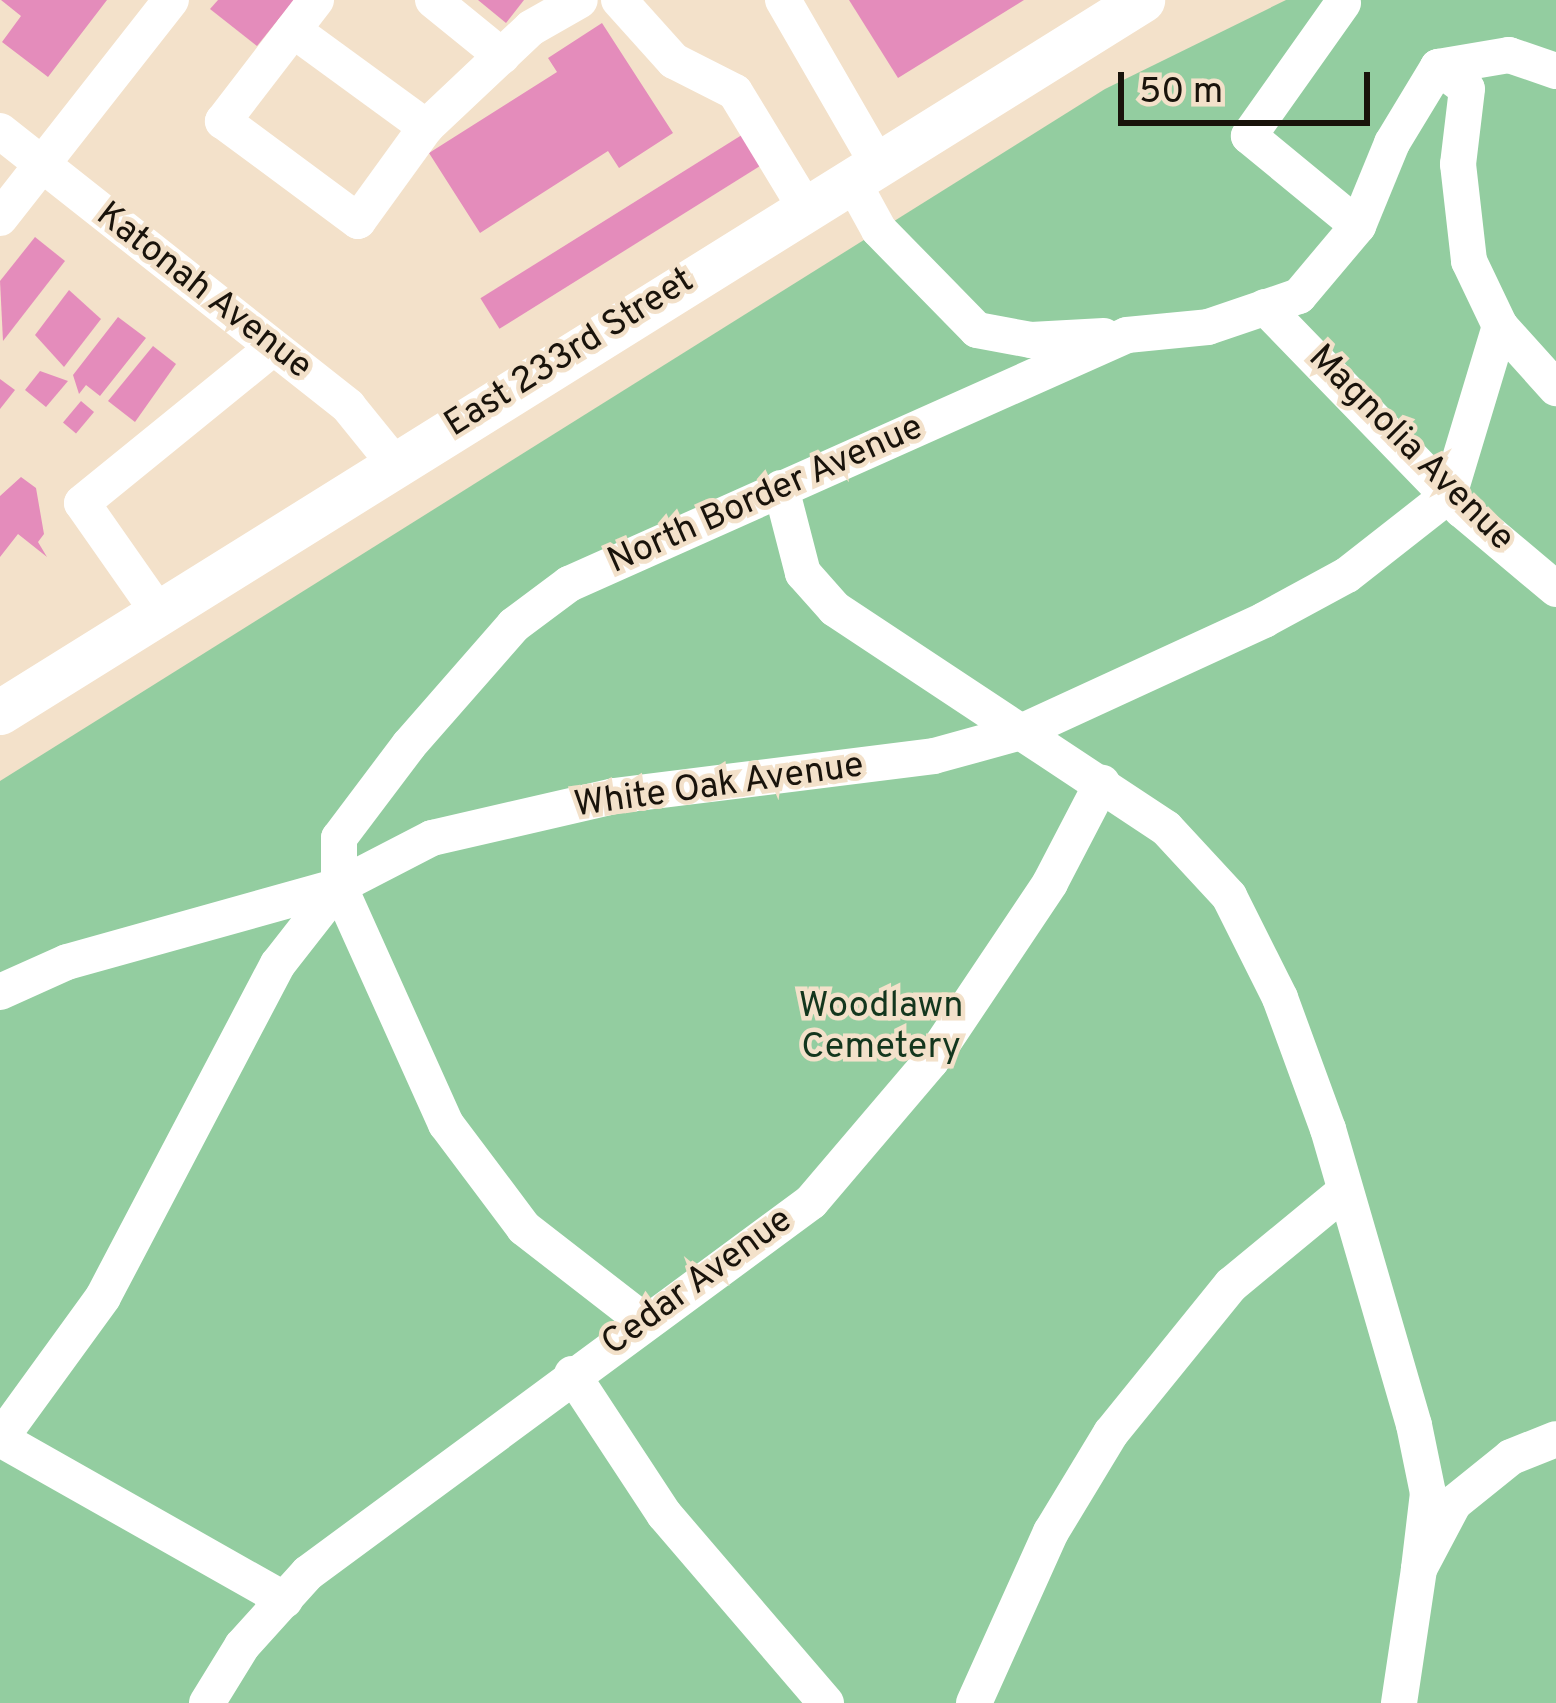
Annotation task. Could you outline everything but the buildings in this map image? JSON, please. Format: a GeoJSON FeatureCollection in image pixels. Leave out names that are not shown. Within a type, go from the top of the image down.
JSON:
{"type":"FeatureCollection","features":[{"type":"Feature","properties":{"kind":"main road","name":"East 233rd Street"},"geometry":{"type":"LineString","coordinates":[[0,712],[1142,0]]}},
{"type":"Feature","properties":{"kind":"street"},"geometry":{"type":"LineString","coordinates":[[0,218],[171,0]]}},
{"type":"Feature","properties":{"kind":"street"},"geometry":{"type":"LineString","coordinates":[[316,0],[223,121],[358,221],[426,127],[502,56],[580,0]]}},
{"type":"Feature","properties":{"kind":"street"},"geometry":{"type":"LineString","coordinates":[[433,0],[502,56]]}},
{"type":"Feature","properties":{"kind":"street"},"geometry":{"type":"LineString","coordinates":[[619,0],[674,62],[735,92],[805,207]]}},
{"type":"Feature","properties":{"kind":"street"},"geometry":{"type":"LineString","coordinates":[[783,0],[864,171],[879,230],[976,330],[1031,340],[1127,335]]}},
{"type":"Feature","properties":{"kind":"street"},"geometry":{"type":"LineString","coordinates":[[1343,3],[1249,136],[1358,226]]}},
{"type":"Feature","properties":{"kind":"street"},"geometry":{"type":"LineString","coordinates":[[293,30],[426,127]]}},
{"type":"Feature","properties":{"kind":"street"},"geometry":{"type":"LineString","coordinates":[[1438,67],[1509,55],[1556,70]]}},
{"type":"Feature","properties":{"kind":"street"},"geometry":{"type":"LineString","coordinates":[[1438,67],[1467,89],[1458,164],[1469,261],[1500,326],[1556,388]]}},
{"type":"Feature","properties":{"kind":"street","name":"North Border Avenue"},"geometry":{"type":"LineString","coordinates":[[339,886],[339,838],[514,625],[569,584],[1127,335],[1208,327],[1299,296],[1358,226],[1392,143],[1438,67]]}},
{"type":"Feature","properties":{"kind":"street","name":"Katonah Avenue"},"geometry":{"type":"LineString","coordinates":[[0,131],[359,415],[394,464]]}},
{"type":"Feature","properties":{"kind":"street","name":"Magnolia Avenue"},"geometry":{"type":"LineString","coordinates":[[1265,308],[1449,495],[1556,589]]}},
{"type":"Feature","properties":{"kind":"street"},"geometry":{"type":"LineString","coordinates":[[1449,495],[1500,326]]}},
{"type":"Feature","properties":{"kind":"street"},"geometry":{"type":"LineString","coordinates":[[159,613],[82,503],[273,348]]}},
{"type":"Feature","properties":{"kind":"street"},"geometry":{"type":"LineString","coordinates":[[782,488],[803,573],[836,609],[1166,827],[1229,896],[1280,998],[1344,1192],[1428,1492],[1399,1703]]}},
{"type":"Feature","properties":{"kind":"street","name":"White Oak Avenue"},"geometry":{"type":"LineString","coordinates":[[0,1439],[103,1297],[278,964],[339,886],[432,838],[614,796],[934,756],[1022,731],[1347,575],[1449,495]]}},
{"type":"Feature","properties":{"kind":"street","name":"Cedar Avenue"},"geometry":{"type":"LineString","coordinates":[[207,1703],[242,1646],[285,1600],[415,1490],[811,1202],[931,1060],[1050,883],[1102,783]]}},
{"type":"Feature","properties":{"kind":"street"},"geometry":{"type":"LineString","coordinates":[[0,992],[67,962],[339,886],[446,1124],[524,1228],[645,1322]]}},
{"type":"Feature","properties":{"kind":"street"},"geometry":{"type":"LineString","coordinates":[[974,1703],[1051,1532],[1111,1433],[1231,1286],[1344,1192]]}},
{"type":"Feature","properties":{"kind":"street"},"geometry":{"type":"LineString","coordinates":[[572,1374],[664,1514],[826,1703]]}},
{"type":"Feature","properties":{"kind":"street"},"geometry":{"type":"LineString","coordinates":[[0,1439],[285,1600]]}},
{"type":"Feature","properties":{"kind":"street"},"geometry":{"type":"LineString","coordinates":[[1419,1569],[1454,1503],[1511,1457],[1556,1439]]}},
{"type":"Feature","properties":{"kind":"green space","name":"Woodlawn Cemetery"},"geometry":{"type":"Polygon","coordinates":[[[1286,0],[1556,0],[1556,1703],[0,1703],[0,781],[1105,89],[1286,0]]]}}]}
